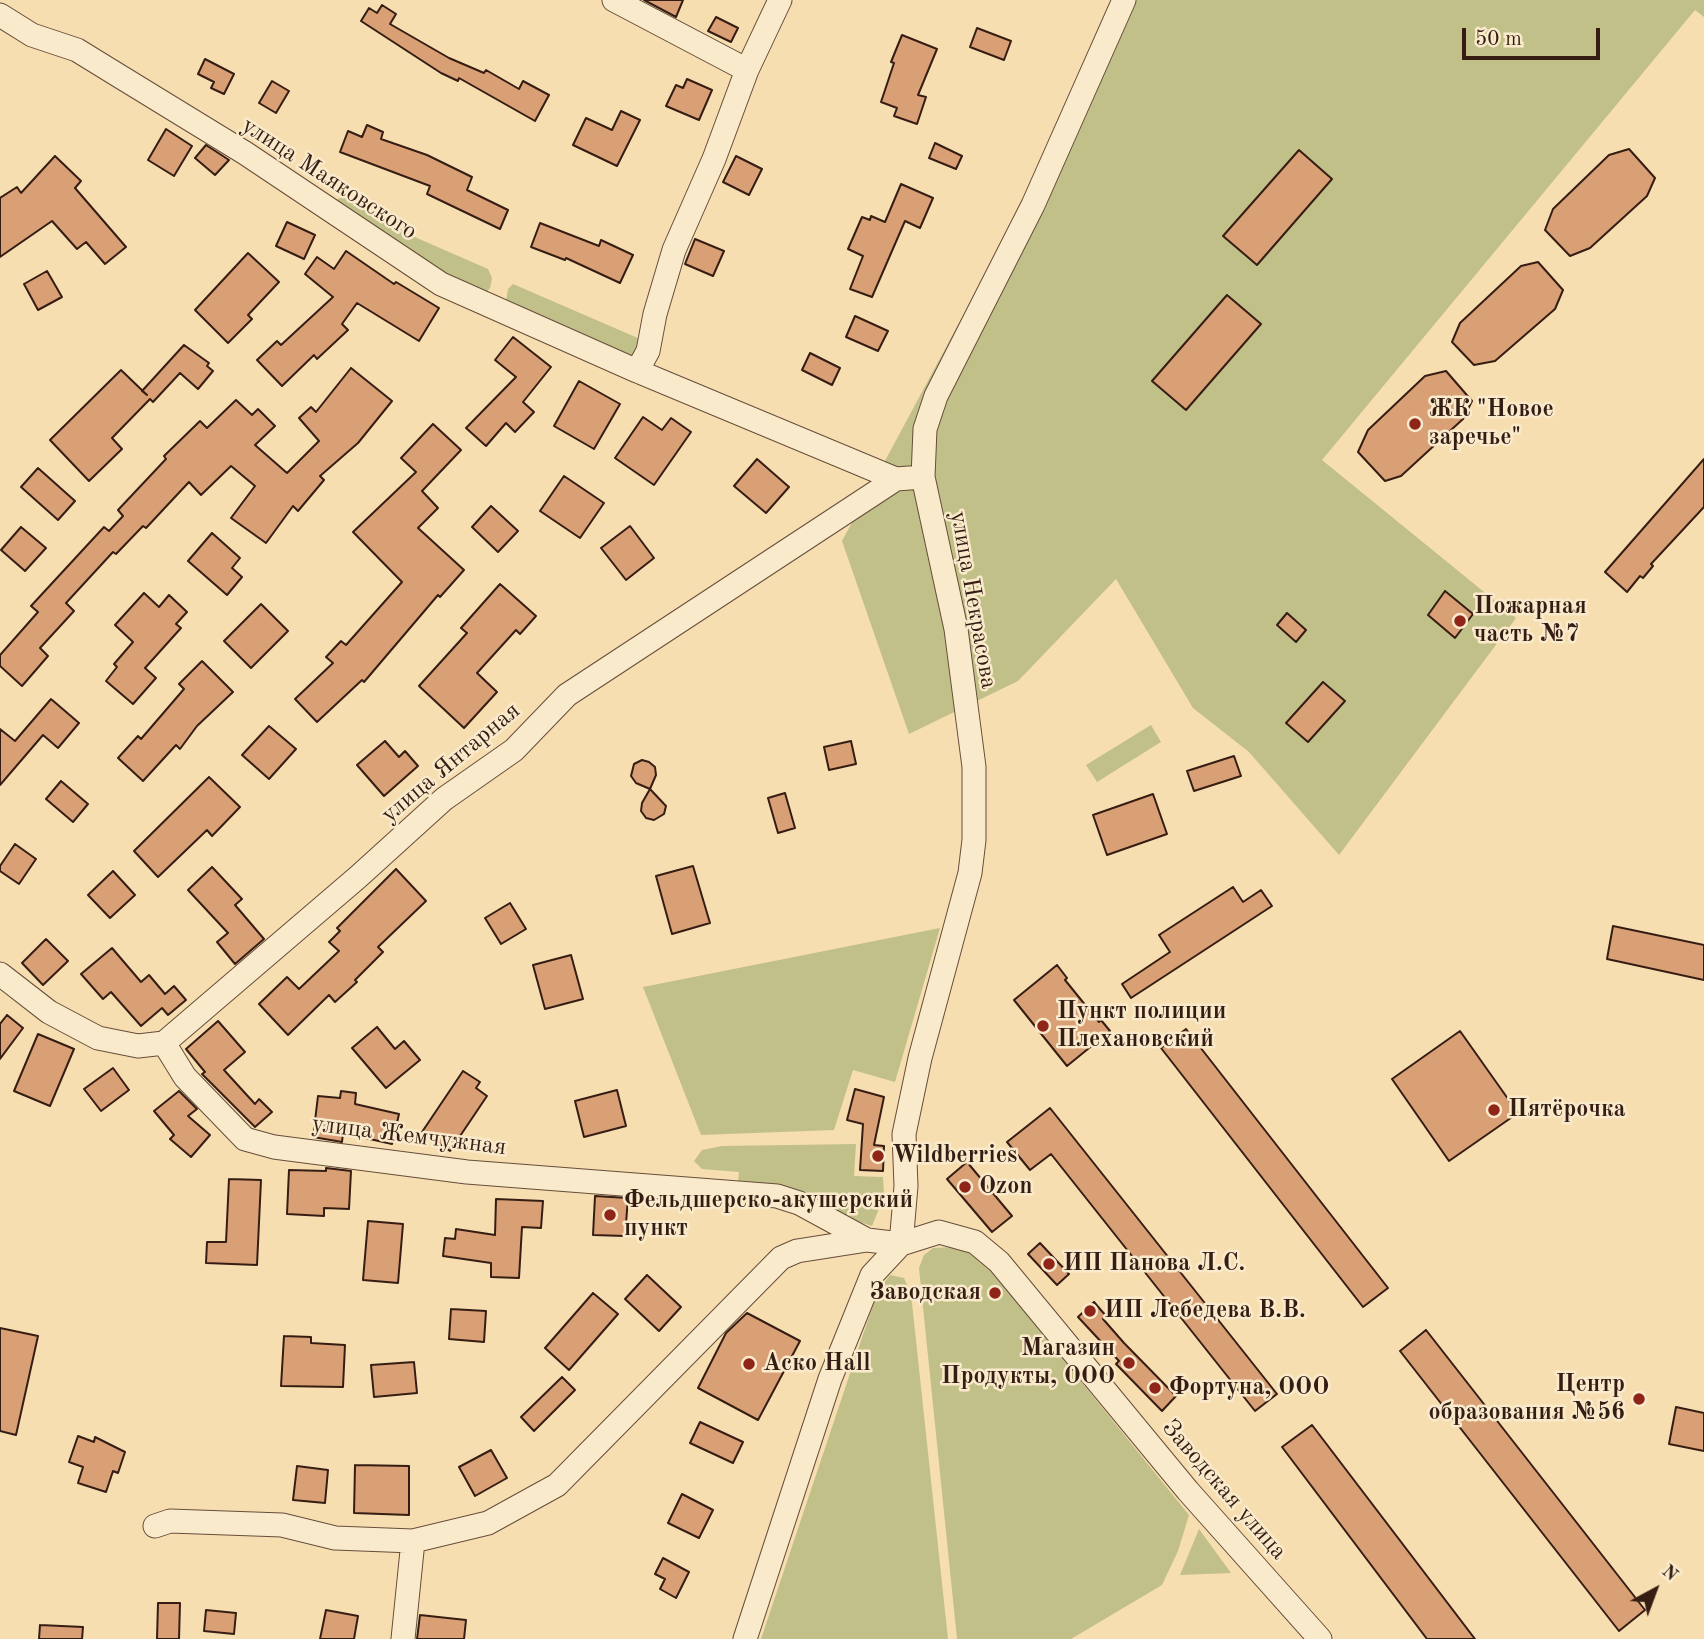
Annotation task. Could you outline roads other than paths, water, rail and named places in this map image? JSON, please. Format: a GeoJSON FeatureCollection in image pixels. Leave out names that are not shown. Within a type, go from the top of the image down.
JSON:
{"type":"FeatureCollection","features":[{"type":"Feature","properties":{"kind":"street"},"geometry":{"type":"LineString","coordinates":[[614,0],[747,70]]}},
{"type":"Feature","properties":{"kind":"street"},"geometry":{"type":"LineString","coordinates":[[637,371],[648,351],[655,314],[674,250],[747,70],[780,0]]}},
{"type":"Feature","properties":{"kind":"street","name":"улица Некрасова"},"geometry":{"type":"LineString","coordinates":[[901,1244],[906,1181],[904,1134],[919,1058],[970,873],[975,816],[974,767],[956,629],[923,477],[925,429],[936,396],[1033,205],[1124,0]]}},
{"type":"Feature","properties":{"kind":"street","name":"улица Маяковского"},"geometry":{"type":"LineString","coordinates":[[0,15],[33,35],[77,50],[245,153],[441,284],[637,371],[896,479],[923,477]]}},
{"type":"Feature","properties":{"kind":"street","name":"улица Янтарная"},"geometry":{"type":"LineString","coordinates":[[164,1044],[444,799],[514,750],[567,695],[896,479]]}},
{"type":"Feature","properties":{"kind":"street"},"geometry":{"type":"LineString","coordinates":[[0,974],[49,1012],[98,1038],[138,1046],[164,1044]]}},
{"type":"Feature","properties":{"kind":"street","name":"улица Жемчужная"},"geometry":{"type":"LineString","coordinates":[[164,1044],[185,1077],[245,1139],[274,1147],[467,1172],[777,1196],[799,1203],[867,1240]]}},
{"type":"Feature","properties":{"kind":"street","name":"Заводская улица"},"geometry":{"type":"LineString","coordinates":[[901,1244],[946,1233],[975,1242],[992,1255],[1188,1491],[1320,1639]]}},
{"type":"Feature","properties":{"kind":"street"},"geometry":{"type":"LineString","coordinates":[[155,1526],[170,1521],[282,1525],[335,1538],[413,1541],[488,1523],[557,1485],[775,1262],[797,1251],[867,1240],[901,1244]]}},
{"type":"Feature","properties":{"kind":"street"},"geometry":{"type":"LineString","coordinates":[[745,1639],[848,1331],[872,1275],[901,1244]]}},
{"type":"Feature","properties":{"kind":"street"},"geometry":{"type":"LineString","coordinates":[[403,1639],[413,1541]]}},
{"type":"Feature","properties":{"kind":"place","name":"ЖК \"Новое заречье\""},"geometry":{"type":"Point","coordinates":[1415,424]}},
{"type":"Feature","properties":{"kind":"place","name":"Пожарная часть №7"},"geometry":{"type":"Point","coordinates":[1460,621]}},
{"type":"Feature","properties":{"kind":"place","name":"Пункт полиции Плехановский"},"geometry":{"type":"Point","coordinates":[1043,1026]}},
{"type":"Feature","properties":{"kind":"place","name":"Пятёрочка"},"geometry":{"type":"Point","coordinates":[1494,1110]}},
{"type":"Feature","properties":{"kind":"place","name":"Wildberries"},"geometry":{"type":"Point","coordinates":[878,1156]}},
{"type":"Feature","properties":{"kind":"place","name":"Ozon"},"geometry":{"type":"Point","coordinates":[965,1187]}},
{"type":"Feature","properties":{"kind":"place","name":"Фельдшерско-акушерский пункт"},"geometry":{"type":"Point","coordinates":[610,1215]}},
{"type":"Feature","properties":{"kind":"place","name":"ИП Панова Л.С."},"geometry":{"type":"Point","coordinates":[1049,1264]}},
{"type":"Feature","properties":{"kind":"place","name":"Заводская"},"geometry":{"type":"Point","coordinates":[995,1293]}},
{"type":"Feature","properties":{"kind":"place","name":"ИП Лебедева В.В."},"geometry":{"type":"Point","coordinates":[1090,1311]}},
{"type":"Feature","properties":{"kind":"place","name":"Магазин Продукты, ООО"},"geometry":{"type":"Point","coordinates":[1129,1363]}},
{"type":"Feature","properties":{"kind":"place","name":"Аско Hall"},"geometry":{"type":"Point","coordinates":[749,1364]}},
{"type":"Feature","properties":{"kind":"place","name":"Фортуна, ООО"},"geometry":{"type":"Point","coordinates":[1155,1388]}},
{"type":"Feature","properties":{"kind":"place","name":"Центр образования №56"},"geometry":{"type":"Point","coordinates":[1639,1399]}}]}
